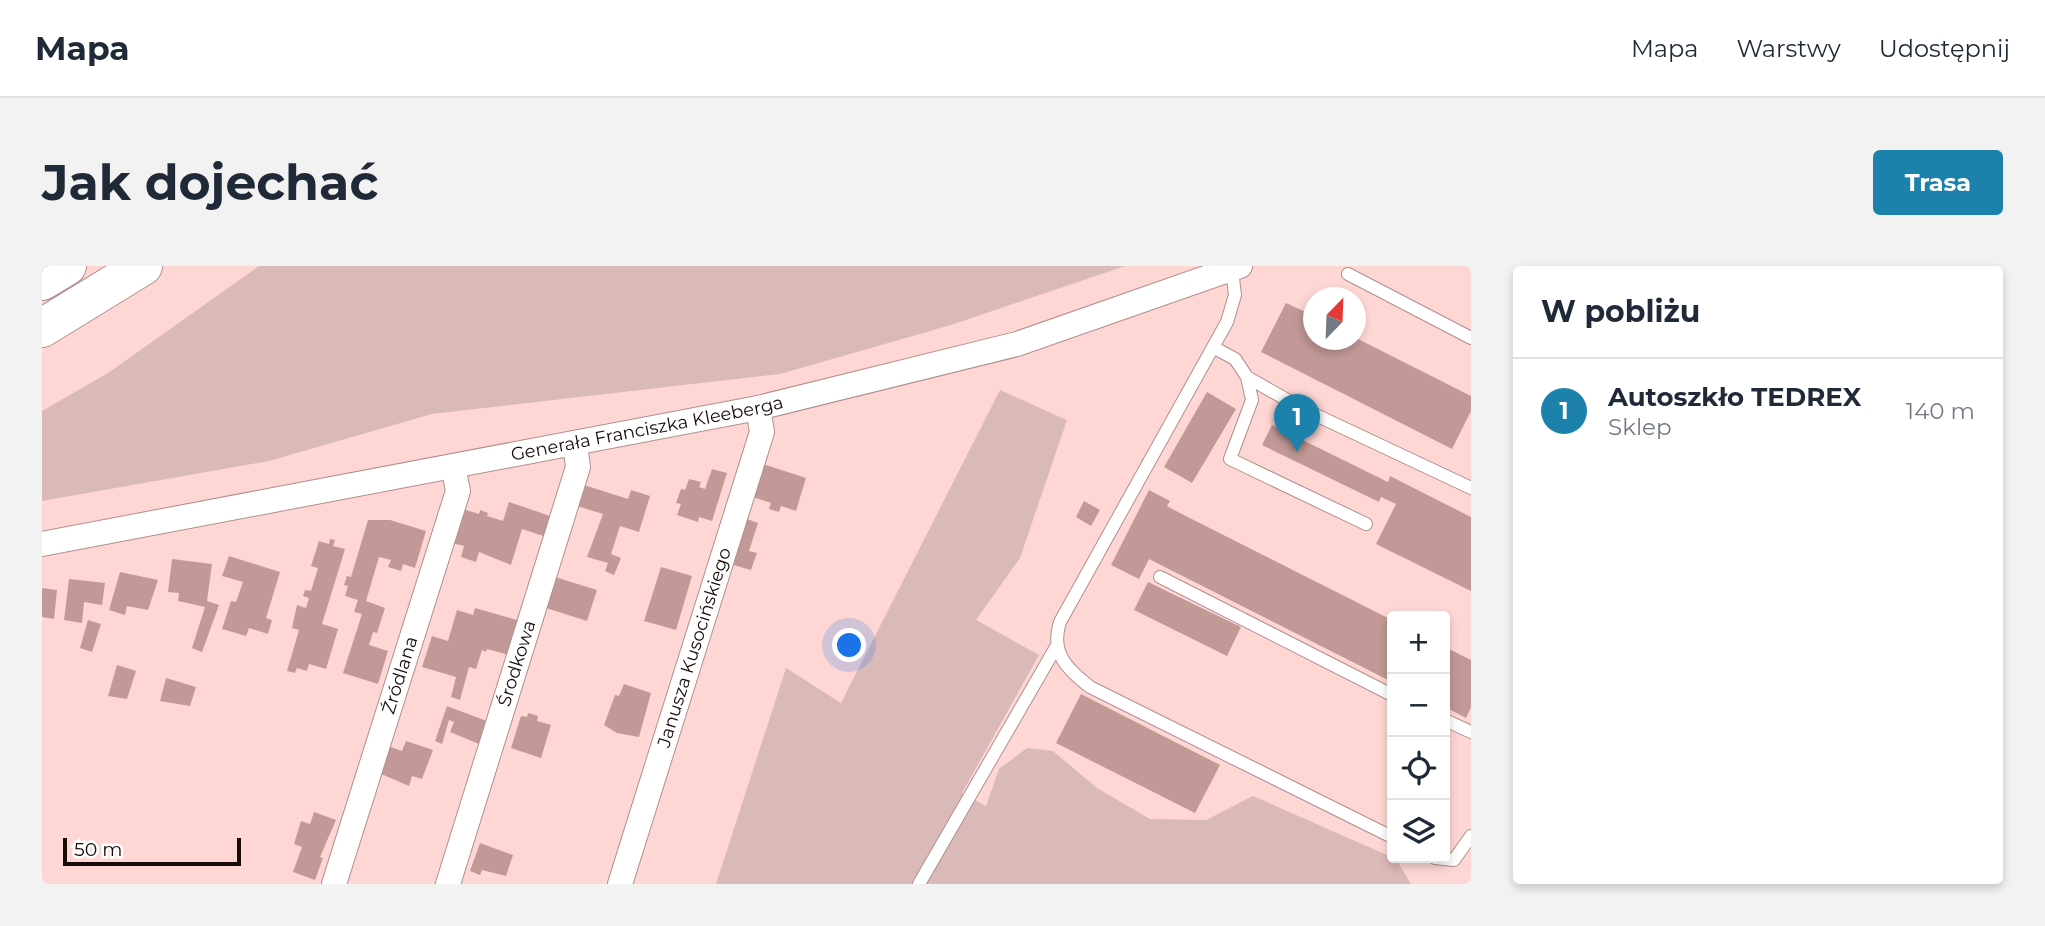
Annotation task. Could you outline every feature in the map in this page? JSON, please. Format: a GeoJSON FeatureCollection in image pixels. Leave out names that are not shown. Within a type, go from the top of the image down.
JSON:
{"type":"FeatureCollection","features":[{"type":"Feature","properties":{"kind":"highway"},"geometry":{"type":"LineString","coordinates":[[42,281],[67,266]]}},
{"type":"Feature","properties":{"kind":"highway"},"geometry":{"type":"LineString","coordinates":[[42,328],[143,266]]}},
{"type":"Feature","properties":{"kind":"street","name":"Generała Franciszka Kleeberga"},"geometry":{"type":"LineString","coordinates":[[42,544],[758,408],[1017,344],[1236,268]]}},
{"type":"Feature","properties":{"kind":"street","name":"Janusza Kusocińskiego"},"geometry":{"type":"LineString","coordinates":[[620,884],[762,432],[758,408]]}},
{"type":"Feature","properties":{"kind":"street","name":"Środkowa"},"geometry":{"type":"LineString","coordinates":[[448,884],[578,467],[575,443]]}},
{"type":"Feature","properties":{"kind":"street","name":"Źródlana"},"geometry":{"type":"LineString","coordinates":[[334,884],[458,491],[453,466]]}},
{"type":"Feature","properties":{"kind":"lane"},"geometry":{"type":"LineString","coordinates":[[1236,268],[1235,296],[1227,322],[1060,622],[1055,636],[1056,647],[1065,667],[1090,687],[1387,835]]}},
{"type":"Feature","properties":{"kind":"lane"},"geometry":{"type":"LineString","coordinates":[[1348,274],[1471,338]]}},
{"type":"Feature","properties":{"kind":"lane"},"geometry":{"type":"LineString","coordinates":[[1213,347],[1235,359],[1247,377],[1252,400],[1230,459],[1366,524]]}},
{"type":"Feature","properties":{"kind":"lane"},"geometry":{"type":"LineString","coordinates":[[1247,377],[1301,408],[1471,488]]}},
{"type":"Feature","properties":{"kind":"lane"},"geometry":{"type":"LineString","coordinates":[[1160,577],[1387,692]]}},
{"type":"Feature","properties":{"kind":"lane"},"geometry":{"type":"LineString","coordinates":[[919,884],[1056,647]]}},
{"type":"Feature","properties":{"kind":"lane"},"geometry":{"type":"LineString","coordinates":[[1450,722],[1471,732]]}},
{"type":"Feature","properties":{"kind":"lane"},"geometry":{"type":"LineString","coordinates":[[1450,860],[1467,855],[1471,836]]}},
{"type":"Feature","properties":{"kind":"shaded area"},"geometry":{"type":"Polygon","coordinates":[[[259,266],[1125,266],[951,325],[780,374],[432,414],[269,461],[42,501],[42,411],[108,373],[259,266]]]}},
{"type":"Feature","properties":{"kind":"shaded area"},"geometry":{"type":"Polygon","coordinates":[[[1000,390],[1067,420],[1020,558],[976,620],[1039,655],[962,793],[986,806],[999,769],[1027,748],[1053,751],[1097,788],[1150,819],[1206,820],[1253,796],[1387,855],[1387,863],[1398,863],[1411,884],[716,884],[786,668],[841,703],[1000,390]]]}},
{"type":"Feature","properties":{"kind":"building"},"geometry":{"type":"Polygon","coordinates":[[[1286,303],[1303,311],[1303,350],[1366,350],[1366,343],[1471,396],[1471,411],[1452,449],[1261,352],[1286,303]]]}},
{"type":"Feature","properties":{"kind":"building"},"geometry":{"type":"Polygon","coordinates":[[[1207,392],[1236,409],[1192,483],[1164,467],[1207,392]]]}},
{"type":"Feature","properties":{"kind":"building"},"geometry":{"type":"Polygon","coordinates":[[[1272,425],[1388,482],[1390,476],[1471,517],[1471,591],[1376,544],[1396,504],[1381,497],[1379,502],[1262,445],[1272,425]]]}},
{"type":"Feature","properties":{"kind":"building"},"geometry":{"type":"Polygon","coordinates":[[[763,464],[806,478],[796,511],[781,506],[779,512],[769,509],[771,503],[753,497],[763,464]]]}},
{"type":"Feature","properties":{"kind":"building"},"geometry":{"type":"Polygon","coordinates":[[[712,469],[727,473],[712,521],[699,517],[698,522],[677,515],[681,504],[676,503],[681,489],[685,490],[689,479],[701,482],[699,487],[705,489],[712,469]]]}},
{"type":"Feature","properties":{"kind":"building"},"geometry":{"type":"Polygon","coordinates":[[[584,485],[628,499],[631,490],[650,496],[639,532],[620,526],[611,554],[621,558],[614,575],[605,571],[608,563],[587,557],[603,514],[577,506],[584,485]]]}},
{"type":"Feature","properties":{"kind":"building"},"geometry":{"type":"Polygon","coordinates":[[[1149,490],[1170,501],[1167,506],[1174,510],[1387,617],[1387,679],[1149,559],[1139,579],[1111,565],[1149,490]]]}},
{"type":"Feature","properties":{"kind":"building"},"geometry":{"type":"Polygon","coordinates":[[[1084,501],[1100,510],[1091,526],[1076,517],[1084,501]]]}},
{"type":"Feature","properties":{"kind":"building"},"geometry":{"type":"Polygon","coordinates":[[[509,502],[556,518],[550,538],[522,529],[511,565],[479,552],[476,562],[461,557],[464,546],[452,543],[463,509],[479,514],[480,510],[488,513],[487,516],[503,521],[509,502]]]}},
{"type":"Feature","properties":{"kind":"building"},"geometry":{"type":"Polygon","coordinates":[[[744,518],[758,523],[749,551],[757,553],[751,570],[730,564],[744,518]]]}},
{"type":"Feature","properties":{"kind":"building"},"geometry":{"type":"Polygon","coordinates":[[[368,520],[390,520],[426,531],[415,568],[403,564],[401,571],[388,567],[391,560],[379,557],[366,601],[385,608],[377,633],[373,632],[369,645],[388,651],[378,684],[343,673],[362,614],[354,612],[358,600],[345,596],[348,586],[344,585],[347,576],[351,577],[368,520]]]}},
{"type":"Feature","properties":{"kind":"building"},"geometry":{"type":"Polygon","coordinates":[[[330,539],[335,540],[333,546],[345,549],[322,624],[338,629],[326,669],[309,664],[307,671],[297,668],[295,673],[287,671],[299,630],[292,628],[297,605],[306,608],[309,598],[303,596],[305,590],[311,591],[318,568],[311,566],[319,541],[329,544],[330,539]]]}},
{"type":"Feature","properties":{"kind":"building"},"geometry":{"type":"Polygon","coordinates":[[[229,556],[280,572],[266,618],[272,620],[268,634],[249,628],[246,636],[222,629],[231,601],[236,602],[243,582],[222,576],[229,556]]]}},
{"type":"Feature","properties":{"kind":"building"},"geometry":{"type":"Polygon","coordinates":[[[172,559],[212,564],[207,601],[219,605],[202,652],[192,648],[205,607],[178,601],[179,593],[168,592],[172,559]]]}},
{"type":"Feature","properties":{"kind":"building"},"geometry":{"type":"Polygon","coordinates":[[[661,567],[692,576],[676,630],[644,621],[661,567]]]}},
{"type":"Feature","properties":{"kind":"building"},"geometry":{"type":"Polygon","coordinates":[[[120,572],[158,580],[148,610],[127,606],[125,615],[109,610],[120,572]]]}},
{"type":"Feature","properties":{"kind":"building"},"geometry":{"type":"Polygon","coordinates":[[[555,577],[597,590],[587,621],[543,607],[555,577]]]}},
{"type":"Feature","properties":{"kind":"building"},"geometry":{"type":"Polygon","coordinates":[[[69,579],[105,583],[102,605],[84,602],[82,623],[64,620],[69,579]]]}},
{"type":"Feature","properties":{"kind":"building"},"geometry":{"type":"Polygon","coordinates":[[[1148,582],[1241,627],[1227,656],[1134,610],[1148,582]]]}},
{"type":"Feature","properties":{"kind":"building"},"geometry":{"type":"Polygon","coordinates":[[[42,588],[57,590],[54,619],[42,617],[42,588]]]}},
{"type":"Feature","properties":{"kind":"building"},"geometry":{"type":"Polygon","coordinates":[[[475,608],[524,622],[513,656],[482,650],[476,669],[469,667],[460,700],[451,697],[456,677],[422,667],[432,636],[448,641],[457,610],[473,615],[475,608]]]}},
{"type":"Feature","properties":{"kind":"building"},"geometry":{"type":"Polygon","coordinates":[[[88,620],[101,624],[92,652],[80,648],[88,620]]]}},
{"type":"Feature","properties":{"kind":"building"},"geometry":{"type":"Polygon","coordinates":[[[1450,650],[1471,660],[1471,707],[1466,718],[1450,710],[1450,650]]]}},
{"type":"Feature","properties":{"kind":"building"},"geometry":{"type":"Polygon","coordinates":[[[117,665],[136,671],[127,699],[108,696],[117,665]]]}},
{"type":"Feature","properties":{"kind":"building"},"geometry":{"type":"Polygon","coordinates":[[[166,678],[196,687],[190,706],[160,701],[166,678]]]}},
{"type":"Feature","properties":{"kind":"building"},"geometry":{"type":"Polygon","coordinates":[[[624,684],[651,693],[639,737],[617,733],[604,725],[615,695],[619,696],[624,684]]]}},
{"type":"Feature","properties":{"kind":"building"},"geometry":{"type":"Polygon","coordinates":[[[1081,694],[1220,765],[1195,813],[1056,743],[1081,694]]]}},
{"type":"Feature","properties":{"kind":"building"},"geometry":{"type":"Polygon","coordinates":[[[447,706],[492,723],[484,746],[450,732],[454,722],[449,720],[442,744],[435,741],[447,706]]]}},
{"type":"Feature","properties":{"kind":"building"},"geometry":{"type":"Polygon","coordinates":[[[528,713],[538,716],[537,721],[551,725],[541,758],[511,748],[521,716],[527,717],[528,713]]]}},
{"type":"Feature","properties":{"kind":"building"},"geometry":{"type":"Polygon","coordinates":[[[406,741],[433,750],[422,779],[412,776],[409,786],[379,773],[388,746],[402,751],[406,741]]]}},
{"type":"Feature","properties":{"kind":"building"},"geometry":{"type":"Polygon","coordinates":[[[314,812],[336,820],[320,857],[323,858],[315,880],[293,872],[302,847],[294,844],[301,821],[310,824],[314,812]]]}},
{"type":"Feature","properties":{"kind":"building"},"geometry":{"type":"Polygon","coordinates":[[[480,843],[513,855],[506,876],[482,870],[480,875],[470,871],[480,843]]]}},
{"type":"Feature","properties":{"kind":"place","name":"Autoszkło TEDREX"},"geometry":{"type":"Point","coordinates":[1297,452]}}]}
